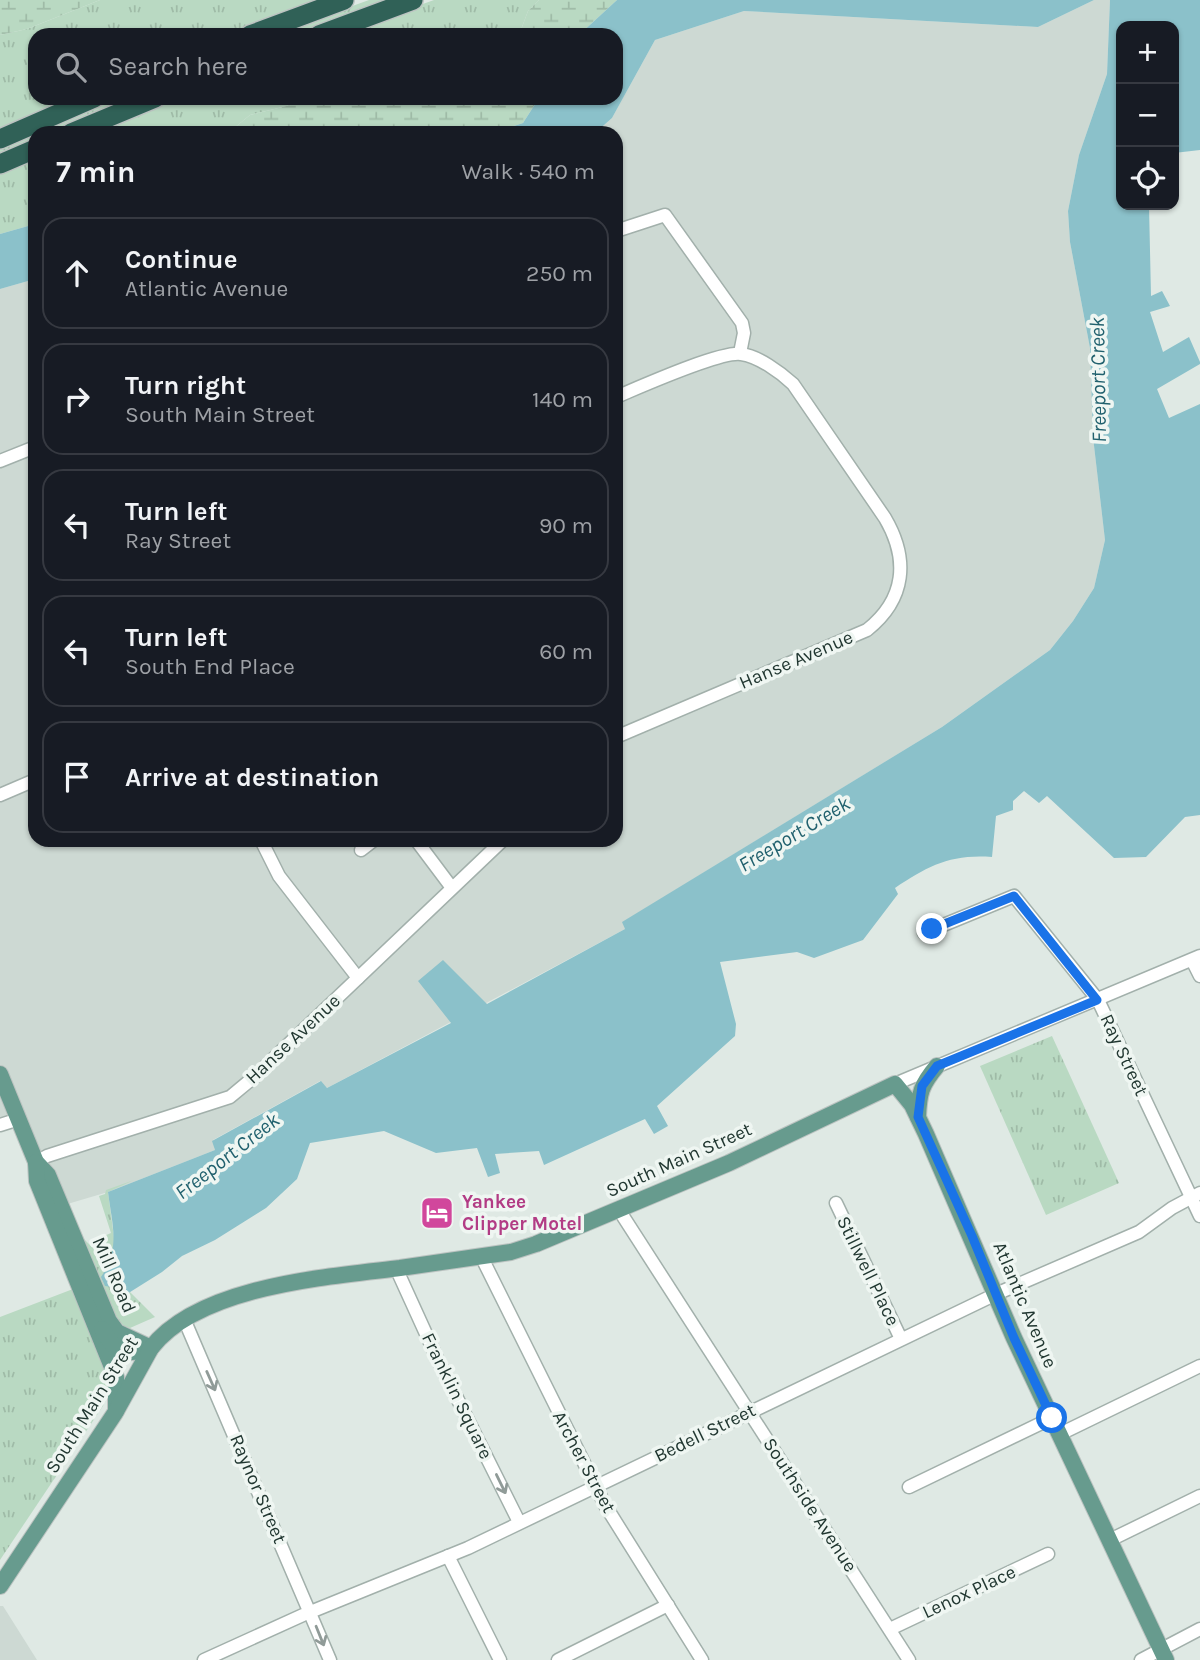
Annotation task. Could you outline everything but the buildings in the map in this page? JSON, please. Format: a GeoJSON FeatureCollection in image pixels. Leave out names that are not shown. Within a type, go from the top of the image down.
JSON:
{"type":"FeatureCollection","features":[{"type":"Feature","properties":{"kind":"highway"},"geometry":{"type":"LineString","coordinates":[[269,28],[344,0]]}},
{"type":"Feature","properties":{"kind":"highway"},"geometry":{"type":"LineString","coordinates":[[338,28],[413,0]]}},
{"type":"Feature","properties":{"kind":"highway"},"geometry":{"type":"LineString","coordinates":[[30,126],[78,105]]}},
{"type":"Feature","properties":{"kind":"highway"},"geometry":{"type":"LineString","coordinates":[[88,126],[138,105]]}},
{"type":"Feature","properties":{"kind":"highway"},"geometry":{"type":"LineString","coordinates":[[0,139],[28,127]]}},
{"type":"Feature","properties":{"kind":"highway"},"geometry":{"type":"LineString","coordinates":[[0,164],[28,152]]}},
{"type":"Feature","properties":{"kind":"main road"},"geometry":{"type":"LineString","coordinates":[[918,1117],[922,1086],[937,1066]]}},
{"type":"Feature","properties":{"kind":"main road","name":"Mill Road"},"geometry":{"type":"LineString","coordinates":[[0,1074],[36,1161],[48,1175],[109,1321],[117,1332],[151,1349]]}},
{"type":"Feature","properties":{"kind":"main road","name":"Atlantic Avenue"},"geometry":{"type":"LineString","coordinates":[[895,1084],[918,1117],[1052,1418],[1163,1654]]}},
{"type":"Feature","properties":{"kind":"main road","name":"South Main Street"},"geometry":{"type":"LineString","coordinates":[[0,1586],[116,1413],[151,1349],[158,1339],[184,1319],[217,1304],[287,1284],[511,1252],[536,1244],[729,1164],[895,1084]]}},
{"type":"Feature","properties":{"kind":"main road","name":"Mill Road"},"geometry":{"type":"LineString","coordinates":[[36,1161],[37,1181],[88,1306],[92,1324],[116,1377],[116,1413]]}},
{"type":"Feature","properties":{"kind":"main road","name":"Mill Road"},"geometry":{"type":"LineString","coordinates":[[88,1306],[111,1343],[119,1350],[134,1354],[151,1349]]}},
{"type":"Feature","properties":{"kind":"street"},"geometry":{"type":"LineString","coordinates":[[623,229],[665,215],[742,323],[744,332],[740,354],[704,362],[623,394]]}},
{"type":"Feature","properties":{"kind":"street","name":"Hanse Avenue"},"geometry":{"type":"LineString","coordinates":[[623,734],[857,635],[884,614],[895,595],[901,576],[899,544],[885,518],[793,384],[771,367],[740,354]]}},
{"type":"Feature","properties":{"kind":"street"},"geometry":{"type":"LineString","coordinates":[[0,461],[28,450]]}},
{"type":"Feature","properties":{"kind":"street"},"geometry":{"type":"LineString","coordinates":[[0,795],[28,783]]}},
{"type":"Feature","properties":{"kind":"street"},"geometry":{"type":"LineString","coordinates":[[264,847],[279,876],[358,978]]}},
{"type":"Feature","properties":{"kind":"street"},"geometry":{"type":"LineString","coordinates":[[361,850],[365,847]]}},
{"type":"Feature","properties":{"kind":"street"},"geometry":{"type":"LineString","coordinates":[[421,847],[452,888]]}},
{"type":"Feature","properties":{"kind":"street","name":"Hanse Avenue"},"geometry":{"type":"LineString","coordinates":[[36,1161],[230,1097],[496,847]]}},
{"type":"Feature","properties":{"kind":"street","name":"Ray Street"},"geometry":{"type":"LineString","coordinates":[[924,933],[1014,896],[1097,1000],[1196,1196],[1200,1216]]}},
{"type":"Feature","properties":{"kind":"street"},"geometry":{"type":"LineString","coordinates":[[1196,958],[1200,976]]}},
{"type":"Feature","properties":{"kind":"street","name":"South Main Street"},"geometry":{"type":"LineString","coordinates":[[895,1084],[1196,958]]}},
{"type":"Feature","properties":{"kind":"street"},"geometry":{"type":"LineString","coordinates":[[0,1125],[19,1119]]}},
{"type":"Feature","properties":{"kind":"street","name":"Bedell Street"},"geometry":{"type":"LineString","coordinates":[[204,1660],[310,1612],[448,1556],[996,1294],[1139,1232],[1172,1208],[1196,1196]]}},
{"type":"Feature","properties":{"kind":"street","name":"Stillwell Place"},"geometry":{"type":"LineString","coordinates":[[836,1203],[901,1339]]}},
{"type":"Feature","properties":{"kind":"street","name":"Southside Avenue"},"geometry":{"type":"LineString","coordinates":[[619,1210],[909,1660]]}},
{"type":"Feature","properties":{"kind":"street","name":"Archer Street"},"geometry":{"type":"LineString","coordinates":[[481,1256],[605,1505],[702,1660]]}},
{"type":"Feature","properties":{"kind":"street","name":"Franklin Square"},"geometry":{"type":"LineString","coordinates":[[396,1268],[437,1358],[519,1522]]}},
{"type":"Feature","properties":{"kind":"street","name":"Raynor Street"},"geometry":{"type":"LineString","coordinates":[[184,1319],[330,1660]]}},
{"type":"Feature","properties":{"kind":"street"},"geometry":{"type":"LineString","coordinates":[[1060,1434],[1200,1366]]}},
{"type":"Feature","properties":{"kind":"street"},"geometry":{"type":"LineString","coordinates":[[909,1487],[1052,1418]]}},
{"type":"Feature","properties":{"kind":"street"},"geometry":{"type":"LineString","coordinates":[[1110,1540],[1200,1496]]}},
{"type":"Feature","properties":{"kind":"street","name":"Lenox Place"},"geometry":{"type":"LineString","coordinates":[[890,1629],[1048,1554]]}},
{"type":"Feature","properties":{"kind":"street"},"geometry":{"type":"LineString","coordinates":[[448,1556],[500,1660]]}},
{"type":"Feature","properties":{"kind":"street"},"geometry":{"type":"LineString","coordinates":[[558,1660],[668,1605]]}},
{"type":"Feature","properties":{"kind":"street"},"geometry":{"type":"LineString","coordinates":[[1141,1660],[1163,1654],[1200,1629]]}},
{"type":"Feature","properties":{"kind":"shaded area"},"geometry":{"type":"Polygon","coordinates":[[[1094,0],[1110,0],[1107,74],[1079,155],[1068,211],[1070,242],[1090,348],[1093,437],[1105,540],[1094,588],[1050,650],[942,727],[623,922],[625,929],[327,1088],[320,1081],[213,1140],[215,1150],[108,1192],[64,1205],[25,1117],[0,1124],[0,289],[28,281],[28,847],[623,847],[623,126],[603,126],[612,118],[619,105],[623,105],[623,98],[655,40],[744,11],[1038,27],[1094,0]]]}},
{"type":"Feature","properties":{"kind":"shaded area"},"geometry":{"type":"Polygon","coordinates":[[[0,1606],[3,1606],[37,1660],[0,1660],[0,1606]]]}},
{"type":"Feature","properties":{"kind":"green space"},"geometry":{"type":"Polygon","coordinates":[[[0,0],[100,0],[27,29],[0,35],[0,0]]]}},
{"type":"Feature","properties":{"kind":"green space"},"geometry":{"type":"Polygon","coordinates":[[[100,0],[317,0],[246,28],[30,28],[100,0]]]}},
{"type":"Feature","properties":{"kind":"green space"},"geometry":{"type":"Polygon","coordinates":[[[369,0],[386,0],[312,28],[291,28],[369,0]]]}},
{"type":"Feature","properties":{"kind":"green space"},"geometry":{"type":"Polygon","coordinates":[[[434,0],[539,0],[528,11],[522,28],[356,28],[434,0]]]}},
{"type":"Feature","properties":{"kind":"green space"},"geometry":{"type":"Polygon","coordinates":[[[539,0],[617,0],[587,28],[522,28],[528,11],[539,0]]]}},
{"type":"Feature","properties":{"kind":"green space"},"geometry":{"type":"Polygon","coordinates":[[[27,29],[28,105],[57,105],[0,130],[0,35],[27,29]]]}},
{"type":"Feature","properties":{"kind":"green space"},"geometry":{"type":"Polygon","coordinates":[[[101,105],[120,105],[69,126],[52,126],[101,105]]]}},
{"type":"Feature","properties":{"kind":"green space"},"geometry":{"type":"Polygon","coordinates":[[[158,105],[291,105],[250,115],[237,126],[109,126],[158,105]]]}},
{"type":"Feature","properties":{"kind":"green space"},"geometry":{"type":"Polygon","coordinates":[[[291,105],[535,105],[523,123],[514,126],[237,126],[250,115],[291,105]]]}},
{"type":"Feature","properties":{"kind":"green space"},"geometry":{"type":"Polygon","coordinates":[[[28,136],[28,143],[0,155],[0,148],[28,136]]]}},
{"type":"Feature","properties":{"kind":"green space"},"geometry":{"type":"Polygon","coordinates":[[[28,161],[28,226],[0,234],[0,174],[28,161]]]}},
{"type":"Feature","properties":{"kind":"green space"},"geometry":{"type":"Polygon","coordinates":[[[1052,1036],[1119,1183],[1046,1215],[980,1066],[1052,1036]]]}},
{"type":"Feature","properties":{"kind":"green space"},"geometry":{"type":"Polygon","coordinates":[[[134,1180],[108,1192],[115,1245],[108,1267],[112,1286],[119,1298],[130,1292],[155,1317],[130,1328],[117,1319],[84,1239],[93,1248],[105,1244],[104,1236],[111,1233],[99,1196],[105,1194],[106,1190],[134,1180]]]}},
{"type":"Feature","properties":{"kind":"green space"},"geometry":{"type":"Polygon","coordinates":[[[73,1289],[110,1382],[103,1406],[0,1560],[0,1317],[73,1289]]]}},
{"type":"Feature","properties":{"kind":"water"},"geometry":{"type":"Polygon","coordinates":[[[617,0],[1094,0],[1038,27],[744,11],[655,40],[623,98],[623,28],[587,28],[617,0]]]}},
{"type":"Feature","properties":{"kind":"water","name":"Freeport Creek"},"geometry":{"type":"Polygon","coordinates":[[[1110,0],[1200,0],[1200,150],[1179,152],[1179,21],[1116,21],[1116,210],[1149,210],[1151,296],[1162,291],[1170,306],[1150,312],[1163,352],[1189,337],[1200,362],[1157,389],[1169,418],[1200,404],[1200,815],[1185,817],[1146,857],[1114,858],[1047,796],[1039,803],[1024,791],[1013,801],[1013,810],[996,816],[992,857],[964,857],[940,863],[907,880],[895,888],[898,894],[863,940],[814,958],[797,952],[720,962],[736,1024],[735,1036],[657,1106],[668,1126],[654,1134],[645,1119],[544,1165],[539,1151],[495,1154],[500,1173],[488,1177],[477,1148],[436,1153],[384,1131],[310,1143],[297,1179],[266,1208],[215,1240],[182,1256],[119,1299],[112,1287],[105,1286],[101,1277],[113,1246],[108,1192],[215,1150],[212,1141],[321,1081],[327,1088],[451,1023],[418,981],[443,960],[487,1004],[625,929],[622,922],[942,727],[1050,650],[1094,588],[1105,540],[1093,437],[1090,348],[1070,242],[1068,211],[1079,155],[1107,74],[1110,0]]]}},
{"type":"Feature","properties":{"kind":"water"},"geometry":{"type":"Polygon","coordinates":[[[535,105],[619,105],[612,118],[603,126],[514,126],[523,123],[535,105]]]}},
{"type":"Feature","properties":{"kind":"water"},"geometry":{"type":"Polygon","coordinates":[[[28,226],[28,281],[0,289],[0,234],[28,226]]]}},
{"type":"Feature","properties":{"kind":"place","name":"Yankee Clipper Motel"},"geometry":{"type":"Point","coordinates":[437,1213]}},
{"type":"Feature","properties":{"kind":"route"},"geometry":{"type":"LineString","coordinates":[[932,929],[1014,896],[1097,1000],[937,1066],[920,1093],[918,1117],[972,1236],[1014,1338],[1052,1418]]}}]}
